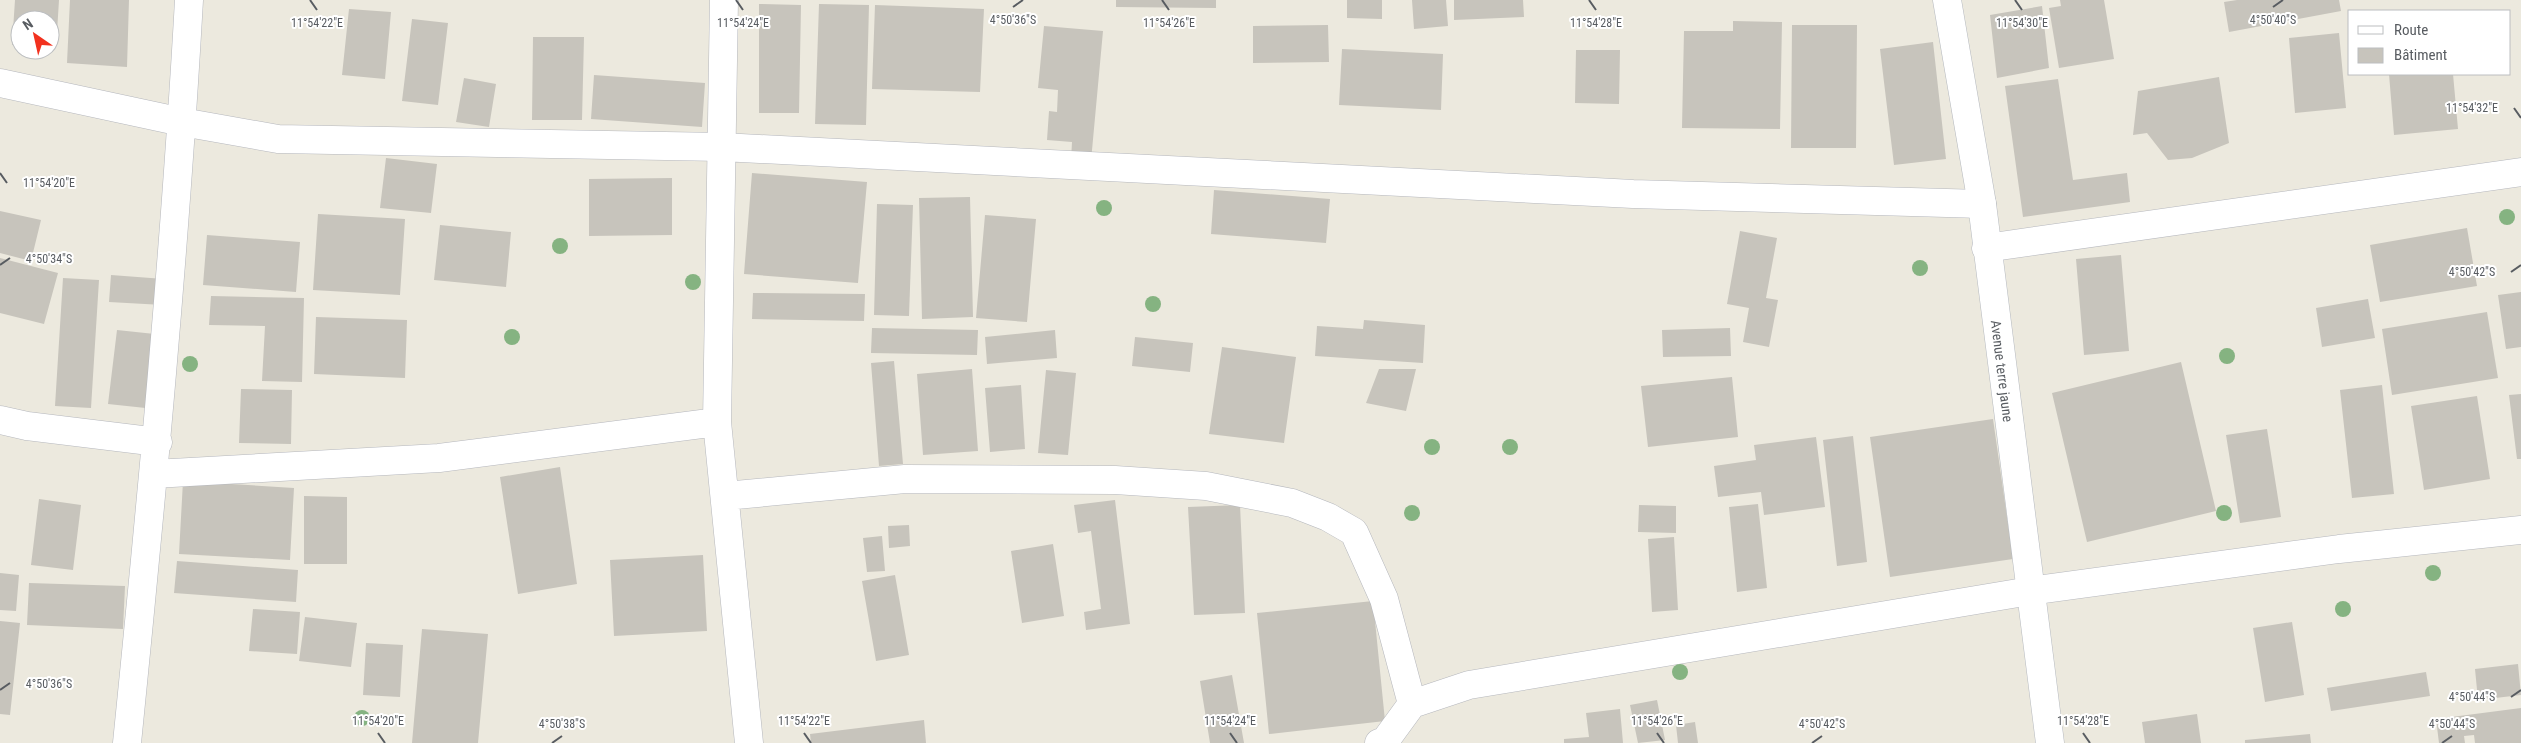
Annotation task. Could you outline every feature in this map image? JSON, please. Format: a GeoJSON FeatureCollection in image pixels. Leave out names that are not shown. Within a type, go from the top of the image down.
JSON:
{"type":"FeatureCollection","features":[{"type":"Feature","properties":{"kind":"street"},"geometry":{"type":"LineString","coordinates":[[127,743],[158,442],[182,122],[189,0]]}},
{"type":"Feature","properties":{"kind":"street"},"geometry":{"type":"LineString","coordinates":[[724,0],[717,422],[749,743]]}},
{"type":"Feature","properties":{"kind":"street","name":"Avenue terre jaune"},"geometry":{"type":"LineString","coordinates":[[1947,0],[1982,204],[1986,248],[2050,743]]}},
{"type":"Feature","properties":{"kind":"street"},"geometry":{"type":"LineString","coordinates":[[0,83],[182,122],[278,139],[722,147],[1633,194],[1982,204]]}},
{"type":"Feature","properties":{"kind":"street"},"geometry":{"type":"LineString","coordinates":[[1986,248],[2521,172]]}},
{"type":"Feature","properties":{"kind":"street"},"geometry":{"type":"LineString","coordinates":[[0,420],[27,426],[158,442]]}},
{"type":"Feature","properties":{"kind":"street"},"geometry":{"type":"LineString","coordinates":[[154,474],[439,458],[717,422]]}},
{"type":"Feature","properties":{"kind":"street"},"geometry":{"type":"LineString","coordinates":[[725,496],[905,479],[1115,480],[1206,486],[1292,504],[1328,517],[1354,532],[1384,600],[1412,704]]}},
{"type":"Feature","properties":{"kind":"street"},"geometry":{"type":"LineString","coordinates":[[1379,743],[1385,741],[1412,704],[1469,685],[2030,591],[2339,550],[2521,530]]}},
{"type":"Feature","properties":{"kind":"street"},"geometry":{"type":"LineString","coordinates":[[728,743],[745,702]]}},
{"type":"Feature","properties":{"kind":"building"},"geometry":{"type":"Polygon","coordinates":[[[15,0],[59,0],[58,10],[14,10],[15,0]]]}},
{"type":"Feature","properties":{"kind":"building"},"geometry":{"type":"Polygon","coordinates":[[[70,0],[129,0],[127,67],[67,63],[70,0]]]}},
{"type":"Feature","properties":{"kind":"building"},"geometry":{"type":"Polygon","coordinates":[[[1116,0],[1216,0],[1216,8],[1116,7],[1116,0]]]}},
{"type":"Feature","properties":{"kind":"building"},"geometry":{"type":"Polygon","coordinates":[[[1347,0],[1382,0],[1382,19],[1347,18],[1347,0]]]}},
{"type":"Feature","properties":{"kind":"building"},"geometry":{"type":"Polygon","coordinates":[[[1412,0],[1446,0],[1448,26],[1414,29],[1412,0]]]}},
{"type":"Feature","properties":{"kind":"building"},"geometry":{"type":"Polygon","coordinates":[[[1454,0],[1523,0],[1524,17],[1454,20],[1454,0]]]}},
{"type":"Feature","properties":{"kind":"building"},"geometry":{"type":"Polygon","coordinates":[[[2060,0],[2104,0],[2114,59],[2059,68],[2049,8],[2061,6],[2060,0]]]}},
{"type":"Feature","properties":{"kind":"building"},"geometry":{"type":"Polygon","coordinates":[[[2237,0],[2339,0],[2341,11],[2229,32],[2224,2],[2237,0]]]}},
{"type":"Feature","properties":{"kind":"building"},"geometry":{"type":"Polygon","coordinates":[[[759,4],[801,5],[799,113],[759,113],[759,4]]]}},
{"type":"Feature","properties":{"kind":"building"},"geometry":{"type":"Polygon","coordinates":[[[819,4],[869,5],[866,125],[815,124],[819,4]]]}},
{"type":"Feature","properties":{"kind":"building"},"geometry":{"type":"Polygon","coordinates":[[[875,5],[984,9],[980,92],[872,89],[875,5]]]}},
{"type":"Feature","properties":{"kind":"building"},"geometry":{"type":"Polygon","coordinates":[[[2042,6],[2049,68],[1997,78],[1990,15],[2042,6]]]}},
{"type":"Feature","properties":{"kind":"building"},"geometry":{"type":"Polygon","coordinates":[[[349,9],[391,12],[385,79],[342,75],[349,9]]]}},
{"type":"Feature","properties":{"kind":"building"},"geometry":{"type":"Polygon","coordinates":[[[412,19],[448,23],[438,105],[402,101],[412,19]]]}},
{"type":"Feature","properties":{"kind":"building"},"geometry":{"type":"Polygon","coordinates":[[[1733,21],[1782,22],[1780,129],[1682,128],[1684,31],[1733,31],[1733,21]]]}},
{"type":"Feature","properties":{"kind":"building"},"geometry":{"type":"Polygon","coordinates":[[[1328,25],[1329,62],[1253,63],[1253,26],[1328,25]]]}},
{"type":"Feature","properties":{"kind":"building"},"geometry":{"type":"Polygon","coordinates":[[[1792,25],[1857,25],[1856,148],[1791,148],[1792,25]]]}},
{"type":"Feature","properties":{"kind":"building"},"geometry":{"type":"Polygon","coordinates":[[[1044,26],[1103,31],[1091,161],[1071,160],[1072,142],[1047,140],[1049,111],[1057,112],[1058,90],[1038,88],[1044,26]]]}},
{"type":"Feature","properties":{"kind":"building"},"geometry":{"type":"Polygon","coordinates":[[[2339,33],[2346,108],[2295,113],[2289,38],[2339,33]]]}},
{"type":"Feature","properties":{"kind":"building"},"geometry":{"type":"Polygon","coordinates":[[[533,37],[584,37],[582,120],[532,120],[533,37]]]}},
{"type":"Feature","properties":{"kind":"building"},"geometry":{"type":"Polygon","coordinates":[[[1933,42],[1946,159],[1894,165],[1880,49],[1933,42]]]}},
{"type":"Feature","properties":{"kind":"building"},"geometry":{"type":"Polygon","coordinates":[[[1342,49],[1443,54],[1441,110],[1339,105],[1342,49]]]}},
{"type":"Feature","properties":{"kind":"building"},"geometry":{"type":"Polygon","coordinates":[[[1576,50],[1620,50],[1619,104],[1575,103],[1576,50]]]}},
{"type":"Feature","properties":{"kind":"building"},"geometry":{"type":"Polygon","coordinates":[[[594,75],[705,83],[702,127],[591,119],[594,75]]]}},
{"type":"Feature","properties":{"kind":"building"},"geometry":{"type":"Polygon","coordinates":[[[2389,75],[2453,75],[2458,129],[2394,135],[2389,75]]]}},
{"type":"Feature","properties":{"kind":"building"},"geometry":{"type":"Polygon","coordinates":[[[2219,77],[2229,143],[2192,158],[2168,160],[2147,133],[2133,135],[2138,91],[2219,77]]]}},
{"type":"Feature","properties":{"kind":"building"},"geometry":{"type":"Polygon","coordinates":[[[464,78],[496,84],[489,127],[456,122],[464,78]]]}},
{"type":"Feature","properties":{"kind":"building"},"geometry":{"type":"Polygon","coordinates":[[[2058,79],[2073,180],[2127,173],[2130,202],[2023,217],[2005,86],[2058,79]]]}},
{"type":"Feature","properties":{"kind":"building"},"geometry":{"type":"Polygon","coordinates":[[[386,158],[437,164],[431,213],[380,208],[386,158]]]}},
{"type":"Feature","properties":{"kind":"building"},"geometry":{"type":"Polygon","coordinates":[[[752,173],[867,182],[858,283],[744,274],[752,173]]]}},
{"type":"Feature","properties":{"kind":"building"},"geometry":{"type":"Polygon","coordinates":[[[672,178],[672,235],[589,236],[589,179],[672,178]]]}},
{"type":"Feature","properties":{"kind":"building"},"geometry":{"type":"Polygon","coordinates":[[[1214,190],[1330,199],[1326,243],[1211,234],[1214,190]]]}},
{"type":"Feature","properties":{"kind":"building"},"geometry":{"type":"Polygon","coordinates":[[[970,197],[973,317],[922,319],[919,198],[970,197]]]}},
{"type":"Feature","properties":{"kind":"building"},"geometry":{"type":"Polygon","coordinates":[[[877,204],[913,205],[909,316],[874,315],[877,204]]]}},
{"type":"Feature","properties":{"kind":"building"},"geometry":{"type":"Polygon","coordinates":[[[0,211],[41,220],[31,261],[0,253],[0,211]]]}},
{"type":"Feature","properties":{"kind":"building"},"geometry":{"type":"Polygon","coordinates":[[[318,214],[405,219],[400,295],[313,290],[318,214]]]}},
{"type":"Feature","properties":{"kind":"building"},"geometry":{"type":"Polygon","coordinates":[[[985,215],[1036,219],[1027,322],[976,318],[985,215]]]}},
{"type":"Feature","properties":{"kind":"building"},"geometry":{"type":"Polygon","coordinates":[[[440,225],[511,232],[506,287],[434,280],[440,225]]]}},
{"type":"Feature","properties":{"kind":"building"},"geometry":{"type":"Polygon","coordinates":[[[2467,228],[2477,286],[2380,302],[2370,245],[2467,228]]]}},
{"type":"Feature","properties":{"kind":"building"},"geometry":{"type":"Polygon","coordinates":[[[1740,231],[1777,238],[1766,298],[1778,300],[1769,347],[1743,342],[1749,308],[1727,304],[1740,231]]]}},
{"type":"Feature","properties":{"kind":"building"},"geometry":{"type":"Polygon","coordinates":[[[207,235],[300,242],[296,292],[203,285],[207,235]]]}},
{"type":"Feature","properties":{"kind":"building"},"geometry":{"type":"Polygon","coordinates":[[[2121,255],[2129,351],[2084,355],[2076,259],[2121,255]]]}},
{"type":"Feature","properties":{"kind":"building"},"geometry":{"type":"Polygon","coordinates":[[[0,258],[58,273],[44,324],[0,313],[0,258]]]}},
{"type":"Feature","properties":{"kind":"building"},"geometry":{"type":"Polygon","coordinates":[[[111,275],[164,279],[163,305],[109,302],[111,275]]]}},
{"type":"Feature","properties":{"kind":"building"},"geometry":{"type":"Polygon","coordinates":[[[63,278],[99,280],[91,408],[55,406],[63,278]]]}},
{"type":"Feature","properties":{"kind":"building"},"geometry":{"type":"Polygon","coordinates":[[[2521,292],[2521,347],[2506,349],[2498,295],[2521,292]]]}},
{"type":"Feature","properties":{"kind":"building"},"geometry":{"type":"Polygon","coordinates":[[[753,293],[865,294],[864,321],[752,319],[753,293]]]}},
{"type":"Feature","properties":{"kind":"building"},"geometry":{"type":"Polygon","coordinates":[[[211,296],[304,298],[302,382],[262,381],[265,326],[209,325],[211,296]]]}},
{"type":"Feature","properties":{"kind":"building"},"geometry":{"type":"Polygon","coordinates":[[[2368,299],[2375,338],[2322,347],[2316,308],[2368,299]]]}},
{"type":"Feature","properties":{"kind":"building"},"geometry":{"type":"Polygon","coordinates":[[[2487,312],[2498,378],[2392,395],[2382,329],[2487,312]]]}},
{"type":"Feature","properties":{"kind":"building"},"geometry":{"type":"Polygon","coordinates":[[[316,317],[407,320],[405,378],[314,374],[316,317]]]}},
{"type":"Feature","properties":{"kind":"building"},"geometry":{"type":"Polygon","coordinates":[[[1364,320],[1425,325],[1423,363],[1315,356],[1317,326],[1363,329],[1364,320]]]}},
{"type":"Feature","properties":{"kind":"building"},"geometry":{"type":"Polygon","coordinates":[[[872,328],[978,330],[977,355],[871,353],[872,328]]]}},
{"type":"Feature","properties":{"kind":"building"},"geometry":{"type":"Polygon","coordinates":[[[1730,328],[1731,356],[1663,357],[1662,330],[1730,328]]]}},
{"type":"Feature","properties":{"kind":"building"},"geometry":{"type":"Polygon","coordinates":[[[117,330],[164,335],[155,409],[108,404],[117,330]]]}},
{"type":"Feature","properties":{"kind":"building"},"geometry":{"type":"Polygon","coordinates":[[[1055,330],[1057,358],[987,364],[985,337],[1055,330]]]}},
{"type":"Feature","properties":{"kind":"building"},"geometry":{"type":"Polygon","coordinates":[[[1135,337],[1193,343],[1190,372],[1132,366],[1135,337]]]}},
{"type":"Feature","properties":{"kind":"building"},"geometry":{"type":"Polygon","coordinates":[[[1222,347],[1296,357],[1284,443],[1209,434],[1222,347]]]}},
{"type":"Feature","properties":{"kind":"building"},"geometry":{"type":"Polygon","coordinates":[[[894,361],[903,464],[879,466],[871,363],[894,361]]]}},
{"type":"Feature","properties":{"kind":"building"},"geometry":{"type":"Polygon","coordinates":[[[2181,362],[2216,511],[2087,542],[2052,393],[2181,362]]]}},
{"type":"Feature","properties":{"kind":"building"},"geometry":{"type":"Polygon","coordinates":[[[972,369],[978,451],[923,455],[917,374],[972,369]]]}},
{"type":"Feature","properties":{"kind":"building"},"geometry":{"type":"Polygon","coordinates":[[[1379,369],[1416,369],[1406,411],[1366,403],[1379,369]]]}},
{"type":"Feature","properties":{"kind":"building"},"geometry":{"type":"Polygon","coordinates":[[[1046,370],[1076,373],[1068,455],[1038,453],[1046,370]]]}},
{"type":"Feature","properties":{"kind":"building"},"geometry":{"type":"Polygon","coordinates":[[[1732,377],[1738,437],[1648,447],[1641,386],[1732,377]]]}},
{"type":"Feature","properties":{"kind":"building"},"geometry":{"type":"Polygon","coordinates":[[[1021,385],[1025,449],[990,452],[985,388],[1021,385]]]}},
{"type":"Feature","properties":{"kind":"building"},"geometry":{"type":"Polygon","coordinates":[[[2382,385],[2394,494],[2352,498],[2340,390],[2382,385]]]}},
{"type":"Feature","properties":{"kind":"building"},"geometry":{"type":"Polygon","coordinates":[[[241,389],[292,390],[291,444],[239,443],[241,389]]]}},
{"type":"Feature","properties":{"kind":"building"},"geometry":{"type":"Polygon","coordinates":[[[2521,394],[2521,459],[2517,459],[2509,395],[2521,394]]]}},
{"type":"Feature","properties":{"kind":"building"},"geometry":{"type":"Polygon","coordinates":[[[2477,396],[2490,479],[2424,490],[2411,406],[2477,396]]]}},
{"type":"Feature","properties":{"kind":"building"},"geometry":{"type":"Polygon","coordinates":[[[1993,419],[2013,559],[1890,577],[1870,437],[1993,419]]]}},
{"type":"Feature","properties":{"kind":"building"},"geometry":{"type":"Polygon","coordinates":[[[2267,429],[2281,517],[2240,523],[2226,435],[2267,429]]]}},
{"type":"Feature","properties":{"kind":"building"},"geometry":{"type":"Polygon","coordinates":[[[1853,436],[1867,562],[1837,566],[1823,440],[1853,436]]]}},
{"type":"Feature","properties":{"kind":"building"},"geometry":{"type":"Polygon","coordinates":[[[1816,437],[1825,507],[1764,515],[1761,492],[1718,497],[1714,466],[1756,460],[1754,445],[1816,437]]]}},
{"type":"Feature","properties":{"kind":"building"},"geometry":{"type":"Polygon","coordinates":[[[560,467],[577,584],[518,594],[500,477],[560,467]]]}},
{"type":"Feature","properties":{"kind":"building"},"geometry":{"type":"Polygon","coordinates":[[[183,481],[294,488],[290,560],[179,554],[183,481]]]}},
{"type":"Feature","properties":{"kind":"building"},"geometry":{"type":"Polygon","coordinates":[[[304,496],[347,497],[347,564],[304,564],[304,496]]]}},
{"type":"Feature","properties":{"kind":"building"},"geometry":{"type":"Polygon","coordinates":[[[39,499],[81,505],[73,570],[31,565],[39,499]]]}},
{"type":"Feature","properties":{"kind":"building"},"geometry":{"type":"Polygon","coordinates":[[[1115,500],[1130,624],[1086,630],[1084,612],[1101,609],[1091,531],[1078,533],[1074,505],[1115,500]]]}},
{"type":"Feature","properties":{"kind":"building"},"geometry":{"type":"Polygon","coordinates":[[[1758,504],[1767,588],[1737,592],[1729,507],[1758,504]]]}},
{"type":"Feature","properties":{"kind":"building"},"geometry":{"type":"Polygon","coordinates":[[[1240,505],[1245,613],[1194,615],[1188,507],[1240,505]]]}},
{"type":"Feature","properties":{"kind":"building"},"geometry":{"type":"Polygon","coordinates":[[[1639,505],[1676,506],[1676,533],[1638,532],[1639,505]]]}},
{"type":"Feature","properties":{"kind":"building"},"geometry":{"type":"Polygon","coordinates":[[[909,525],[910,546],[889,548],[888,526],[909,525]]]}},
{"type":"Feature","properties":{"kind":"building"},"geometry":{"type":"Polygon","coordinates":[[[882,536],[885,571],[867,572],[863,538],[882,536]]]}},
{"type":"Feature","properties":{"kind":"building"},"geometry":{"type":"Polygon","coordinates":[[[1674,537],[1678,610],[1652,612],[1648,539],[1674,537]]]}},
{"type":"Feature","properties":{"kind":"building"},"geometry":{"type":"Polygon","coordinates":[[[1053,544],[1064,616],[1022,623],[1011,551],[1053,544]]]}},
{"type":"Feature","properties":{"kind":"building"},"geometry":{"type":"Polygon","coordinates":[[[703,555],[707,631],[614,636],[610,560],[703,555]]]}},
{"type":"Feature","properties":{"kind":"building"},"geometry":{"type":"Polygon","coordinates":[[[177,561],[298,570],[296,602],[174,593],[177,561]]]}},
{"type":"Feature","properties":{"kind":"building"},"geometry":{"type":"Polygon","coordinates":[[[0,573],[19,575],[16,611],[0,610],[0,573]]]}},
{"type":"Feature","properties":{"kind":"building"},"geometry":{"type":"Polygon","coordinates":[[[895,575],[909,655],[876,661],[862,581],[895,575]]]}},
{"type":"Feature","properties":{"kind":"building"},"geometry":{"type":"Polygon","coordinates":[[[29,583],[125,586],[123,629],[27,625],[29,583]]]}},
{"type":"Feature","properties":{"kind":"building"},"geometry":{"type":"Polygon","coordinates":[[[1373,601],[1385,721],[1269,734],[1257,613],[1373,601]]]}},
{"type":"Feature","properties":{"kind":"building"},"geometry":{"type":"Polygon","coordinates":[[[253,609],[300,612],[297,654],[249,651],[253,609]]]}},
{"type":"Feature","properties":{"kind":"building"},"geometry":{"type":"Polygon","coordinates":[[[305,617],[357,623],[351,667],[299,661],[305,617]]]}},
{"type":"Feature","properties":{"kind":"building"},"geometry":{"type":"Polygon","coordinates":[[[0,621],[20,623],[10,715],[0,714],[0,621]]]}},
{"type":"Feature","properties":{"kind":"building"},"geometry":{"type":"Polygon","coordinates":[[[2292,622],[2304,695],[2265,702],[2253,628],[2292,622]]]}},
{"type":"Feature","properties":{"kind":"building"},"geometry":{"type":"Polygon","coordinates":[[[422,629],[488,634],[478,743],[412,743],[422,629]]]}},
{"type":"Feature","properties":{"kind":"building"},"geometry":{"type":"Polygon","coordinates":[[[366,643],[403,645],[400,697],[363,695],[366,643]]]}},
{"type":"Feature","properties":{"kind":"building"},"geometry":{"type":"Polygon","coordinates":[[[2518,664],[2521,695],[2478,700],[2475,669],[2518,664]]]}},
{"type":"Feature","properties":{"kind":"building"},"geometry":{"type":"Polygon","coordinates":[[[2426,672],[2430,696],[2331,711],[2327,688],[2426,672]]]}},
{"type":"Feature","properties":{"kind":"building"},"geometry":{"type":"Polygon","coordinates":[[[1232,675],[1244,743],[1210,743],[1200,681],[1232,675]]]}},
{"type":"Feature","properties":{"kind":"building"},"geometry":{"type":"Polygon","coordinates":[[[1657,700],[1665,740],[1638,743],[1630,705],[1657,700]]]}},
{"type":"Feature","properties":{"kind":"building"},"geometry":{"type":"Polygon","coordinates":[[[2521,708],[2521,743],[2475,743],[2474,735],[2464,736],[2465,743],[2439,743],[2436,719],[2521,708]]]}},
{"type":"Feature","properties":{"kind":"building"},"geometry":{"type":"Polygon","coordinates":[[[1620,709],[1623,743],[1564,743],[1564,739],[1589,737],[1586,713],[1620,709]]]}},
{"type":"Feature","properties":{"kind":"building"},"geometry":{"type":"Polygon","coordinates":[[[2197,714],[2201,743],[2145,743],[2142,722],[2197,714]]]}},
{"type":"Feature","properties":{"kind":"building"},"geometry":{"type":"Polygon","coordinates":[[[924,720],[926,743],[811,743],[810,734],[924,720]]]}},
{"type":"Feature","properties":{"kind":"building"},"geometry":{"type":"Polygon","coordinates":[[[1695,722],[1698,743],[1678,743],[1676,725],[1695,722]]]}},
{"type":"Feature","properties":{"kind":"building"},"geometry":{"type":"Polygon","coordinates":[[[2310,734],[2311,743],[2245,743],[2245,740],[2310,734]]]}}]}
